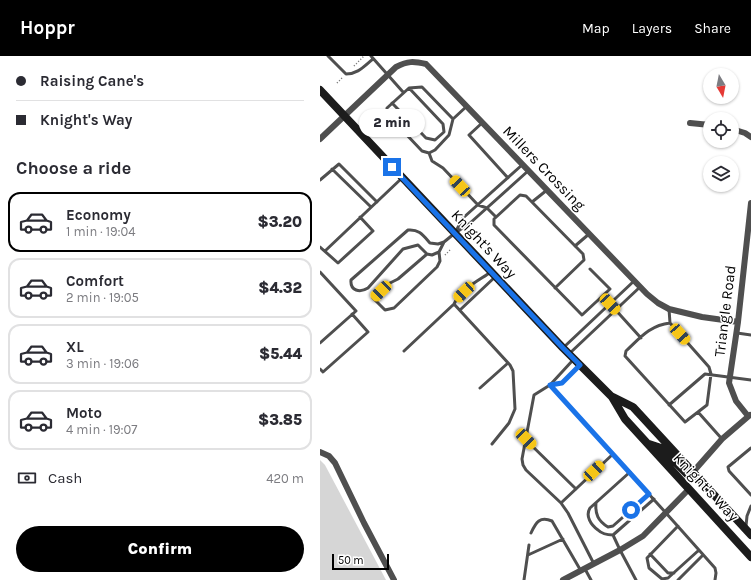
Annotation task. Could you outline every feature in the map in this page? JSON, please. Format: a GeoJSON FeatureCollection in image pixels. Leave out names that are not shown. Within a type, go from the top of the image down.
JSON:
{"type":"FeatureCollection","features":[{"type":"Feature","properties":{"kind":"main road","name":"Knight's Way"},"geometry":{"type":"LineString","coordinates":[[320,90],[563,348],[612,397],[625,419],[751,557]]}},
{"type":"Feature","properties":{"kind":"main road","name":"Knight's Way"},"geometry":{"type":"LineString","coordinates":[[612,397],[633,407],[749,533]]}},
{"type":"Feature","properties":{"kind":"main road"},"geometry":{"type":"LineString","coordinates":[[647,443],[661,448],[687,474],[691,475],[694,472]]}},
{"type":"Feature","properties":{"kind":"street","name":"Millers Crossing"},"geometry":{"type":"LineString","coordinates":[[320,139],[396,68],[405,62],[415,59],[426,64],[634,281],[658,303],[669,309],[702,317],[738,322]]}},
{"type":"Feature","properties":{"kind":"street"},"geometry":{"type":"LineString","coordinates":[[690,123],[703,124]]}},
{"type":"Feature","properties":{"kind":"street"},"geometry":{"type":"LineString","coordinates":[[739,131],[751,137]]}},
{"type":"Feature","properties":{"kind":"street","name":"Triangle Road"},"geometry":{"type":"LineString","coordinates":[[750,417],[736,401],[729,383],[737,333],[751,204]]}},
{"type":"Feature","properties":{"kind":"street"},"geometry":{"type":"LineString","coordinates":[[694,472],[722,439],[750,417]]}},
{"type":"Feature","properties":{"kind":"street"},"geometry":{"type":"LineString","coordinates":[[320,452],[329,456],[335,463],[364,524],[394,580]]}},
{"type":"Feature","properties":{"kind":"street"},"geometry":{"type":"LineString","coordinates":[[563,580],[643,536],[689,489]]}},
{"type":"Feature","properties":{"kind":"lane"},"geometry":{"type":"LineString","coordinates":[[328,56],[346,74],[352,74],[359,71],[372,57],[403,92]]}},
{"type":"Feature","properties":{"kind":"lane"},"geometry":{"type":"LineString","coordinates":[[453,119],[425,88],[422,87],[409,88],[387,108],[387,114],[422,151],[430,153],[435,150],[449,135],[453,119],[467,106]]}},
{"type":"Feature","properties":{"kind":"lane"},"geometry":{"type":"LineString","coordinates":[[392,103],[426,138],[435,140],[440,136],[444,132],[443,124],[409,88]]}},
{"type":"Feature","properties":{"kind":"lane"},"geometry":{"type":"LineString","coordinates":[[482,123],[469,135],[508,178]]}},
{"type":"Feature","properties":{"kind":"lane"},"geometry":{"type":"LineString","coordinates":[[430,153],[432,161],[443,168],[478,205],[487,208],[496,217]]}},
{"type":"Feature","properties":{"kind":"lane"},"geometry":{"type":"LineString","coordinates":[[320,180],[339,164],[377,202]]}},
{"type":"Feature","properties":{"kind":"lane"},"geometry":{"type":"LineString","coordinates":[[455,233],[463,218],[523,164]]}},
{"type":"Feature","properties":{"kind":"lane"},"geometry":{"type":"LineString","coordinates":[[332,169],[371,208]]}},
{"type":"Feature","properties":{"kind":"lane"},"geometry":{"type":"LineString","coordinates":[[439,252],[432,255],[427,254],[418,244],[403,249],[368,288],[362,291],[356,291],[352,288],[351,280],[408,230],[416,230],[420,232],[430,243],[438,244],[444,242],[469,224],[528,170]]}},
{"type":"Feature","properties":{"kind":"lane"},"geometry":{"type":"LineString","coordinates":[[325,251],[402,177]]}},
{"type":"Feature","properties":{"kind":"lane"},"geometry":{"type":"LineString","coordinates":[[532,202],[547,190]]}},
{"type":"Feature","properties":{"kind":"lane"},"geometry":{"type":"LineString","coordinates":[[555,288],[584,260],[583,254],[526,196],[520,195],[494,219],[494,225],[555,288],[582,315],[610,289],[590,269]]}},
{"type":"Feature","properties":{"kind":"lane"},"geometry":{"type":"LineString","coordinates":[[320,246],[338,264],[373,231],[360,217]]}},
{"type":"Feature","properties":{"kind":"lane"},"geometry":{"type":"LineString","coordinates":[[575,246],[590,234]]}},
{"type":"Feature","properties":{"kind":"lane"},"geometry":{"type":"LineString","coordinates":[[427,254],[398,279],[388,284],[373,298],[385,310],[394,308],[436,267],[440,261],[439,252],[444,242]]}},
{"type":"Feature","properties":{"kind":"lane"},"geometry":{"type":"LineString","coordinates":[[320,272],[356,311],[320,343]]}},
{"type":"Feature","properties":{"kind":"lane"},"geometry":{"type":"LineString","coordinates":[[404,351],[454,304],[457,298],[471,285],[493,274]]}},
{"type":"Feature","properties":{"kind":"lane"},"geometry":{"type":"LineString","coordinates":[[460,310],[493,274]]}},
{"type":"Feature","properties":{"kind":"lane"},"geometry":{"type":"LineString","coordinates":[[563,348],[634,281]]}},
{"type":"Feature","properties":{"kind":"lane"},"geometry":{"type":"LineString","coordinates":[[594,564],[568,513],[561,503],[526,470],[522,459],[534,395],[550,385],[575,360],[616,310],[640,287]]}},
{"type":"Feature","properties":{"kind":"lane"},"geometry":{"type":"LineString","coordinates":[[603,296],[641,338]]}},
{"type":"Feature","properties":{"kind":"lane"},"geometry":{"type":"LineString","coordinates":[[454,304],[508,363],[513,372],[515,409],[509,423],[492,444]]}},
{"type":"Feature","properties":{"kind":"lane"},"geometry":{"type":"LineString","coordinates":[[669,309],[670,323],[709,367],[711,374],[707,405],[685,422],[625,356],[626,351],[653,327],[670,323]]}},
{"type":"Feature","properties":{"kind":"lane"},"geometry":{"type":"LineString","coordinates":[[320,369],[323,372],[368,332],[352,314]]}},
{"type":"Feature","properties":{"kind":"lane"},"geometry":{"type":"LineString","coordinates":[[737,333],[751,335]]}},
{"type":"Feature","properties":{"kind":"lane"},"geometry":{"type":"LineString","coordinates":[[550,385],[562,383],[575,360]]}},
{"type":"Feature","properties":{"kind":"lane"},"geometry":{"type":"LineString","coordinates":[[480,388],[508,363]]}},
{"type":"Feature","properties":{"kind":"lane"},"geometry":{"type":"LineString","coordinates":[[669,405],[705,374],[751,380]]}},
{"type":"Feature","properties":{"kind":"lane"},"geometry":{"type":"LineString","coordinates":[[550,385],[715,568],[715,580]]}},
{"type":"Feature","properties":{"kind":"lane"},"geometry":{"type":"LineString","coordinates":[[698,412],[722,439]]}},
{"type":"Feature","properties":{"kind":"lane"},"geometry":{"type":"LineString","coordinates":[[526,439],[576,489]]}},
{"type":"Feature","properties":{"kind":"lane"},"geometry":{"type":"LineString","coordinates":[[751,448],[728,467],[729,471],[751,495]]}},
{"type":"Feature","properties":{"kind":"lane"},"geometry":{"type":"LineString","coordinates":[[561,503],[613,454]]}},
{"type":"Feature","properties":{"kind":"lane"},"geometry":{"type":"LineString","coordinates":[[630,472],[588,512],[588,516],[598,531],[613,535],[654,499]]}},
{"type":"Feature","properties":{"kind":"lane"},"geometry":{"type":"LineString","coordinates":[[596,503],[596,516],[599,521],[608,527],[613,526],[649,494]]}},
{"type":"Feature","properties":{"kind":"lane"},"geometry":{"type":"LineString","coordinates":[[749,533],[747,516],[751,506]]}},
{"type":"Feature","properties":{"kind":"lane"},"geometry":{"type":"LineString","coordinates":[[532,533],[534,526],[539,521],[546,519],[552,522],[591,580]]}},
{"type":"Feature","properties":{"kind":"lane"},"geometry":{"type":"LineString","coordinates":[[678,526],[647,558],[649,568],[662,579],[668,578],[699,550]]}},
{"type":"Feature","properties":{"kind":"lane"},"geometry":{"type":"LineString","coordinates":[[613,535],[636,580]]}},
{"type":"Feature","properties":{"kind":"lane"},"geometry":{"type":"LineString","coordinates":[[528,555],[563,539]]}},
{"type":"Feature","properties":{"kind":"lane"},"geometry":{"type":"LineString","coordinates":[[524,580],[529,545]]}},
{"type":"Feature","properties":{"kind":"lane"},"geometry":{"type":"LineString","coordinates":[[650,554],[668,572],[674,572]]}},
{"type":"Feature","properties":{"kind":"lane"},"geometry":{"type":"LineString","coordinates":[[678,580],[703,555]]}},
{"type":"Feature","properties":{"kind":"path"},"geometry":{"type":"LineString","coordinates":[[440,261],[451,249]]}},
{"type":"Feature","properties":{"kind":"shaded area"},"geometry":{"type":"Polygon","coordinates":[[[320,460],[325,465],[386,580],[320,580],[320,460]]]}},
{"type":"Feature","properties":{"kind":"route"},"geometry":{"type":"LineString","coordinates":[[392,167],[580,365],[562,383],[550,385],[649,494],[631,510]]}}]}
